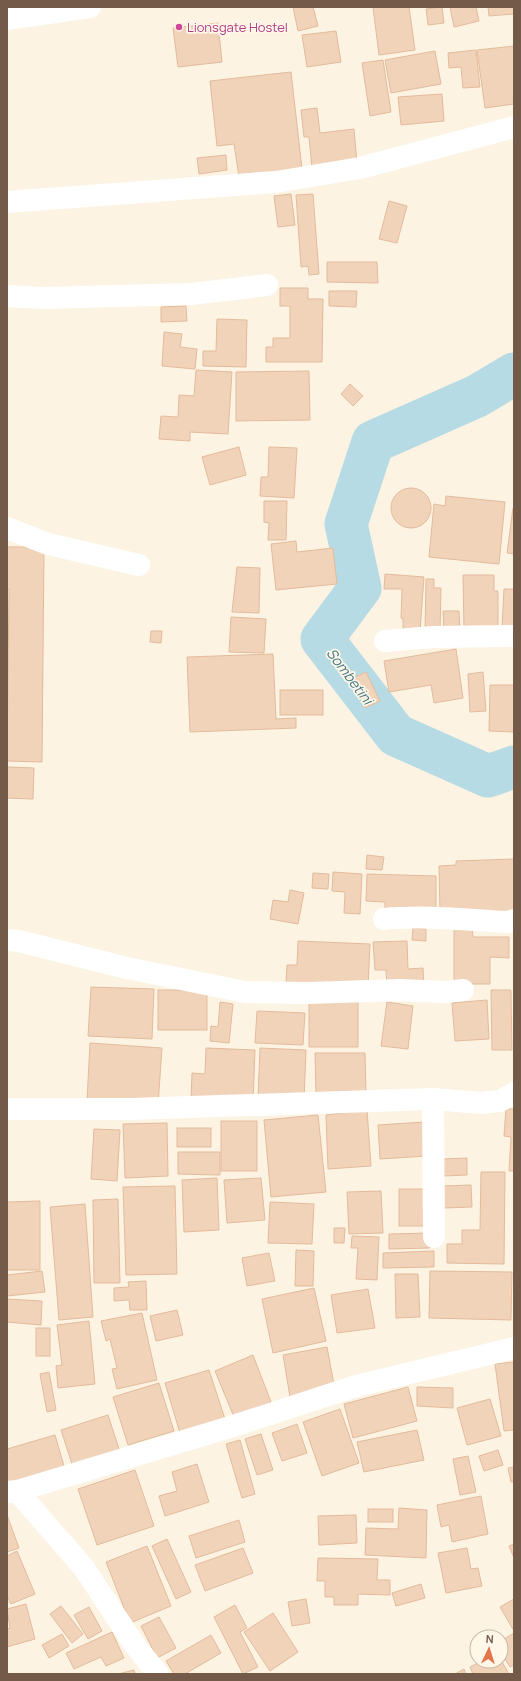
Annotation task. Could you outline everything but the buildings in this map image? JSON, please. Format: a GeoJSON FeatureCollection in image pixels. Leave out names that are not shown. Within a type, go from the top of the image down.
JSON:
{"type":"FeatureCollection","features":[{"type":"Feature","properties":{"kind":"street"},"geometry":{"type":"LineString","coordinates":[[7,19],[90,7]]}},
{"type":"Feature","properties":{"kind":"street"},"geometry":{"type":"LineString","coordinates":[[7,202],[276,182],[360,168],[514,127]]}},
{"type":"Feature","properties":{"kind":"street"},"geometry":{"type":"LineString","coordinates":[[7,296],[42,298],[191,294],[267,285]]}},
{"type":"Feature","properties":{"kind":"street"},"geometry":{"type":"LineString","coordinates":[[7,528],[48,544],[139,566]]}},
{"type":"Feature","properties":{"kind":"street"},"geometry":{"type":"LineString","coordinates":[[385,641],[433,637],[514,636]]}},
{"type":"Feature","properties":{"kind":"street"},"geometry":{"type":"LineString","coordinates":[[384,919],[410,916],[508,922],[514,920]]}},
{"type":"Feature","properties":{"kind":"street"},"geometry":{"type":"LineString","coordinates":[[7,940],[19,941],[127,968],[245,992],[307,993],[463,990]]}},
{"type":"Feature","properties":{"kind":"street"},"geometry":{"type":"LineString","coordinates":[[7,1109],[130,1110],[433,1099],[481,1103],[500,1102],[514,1092]]}},
{"type":"Feature","properties":{"kind":"street"},"geometry":{"type":"LineString","coordinates":[[433,1099],[434,1237]]}},
{"type":"Feature","properties":{"kind":"street"},"geometry":{"type":"LineString","coordinates":[[158,1674],[134,1644],[84,1568],[12,1492],[227,1428],[356,1386],[514,1348]]}},
{"type":"Feature","properties":{"kind":"waterway","name":"Sombetini"},"geometry":{"type":"LineString","coordinates":[[514,374],[477,396],[373,442],[346,524],[360,588],[322,639],[396,735],[488,776],[514,767]]}},
{"type":"Feature","properties":{"kind":"place","name":"Lionsgate Hostel"},"geometry":{"type":"Point","coordinates":[179,27]}}]}
